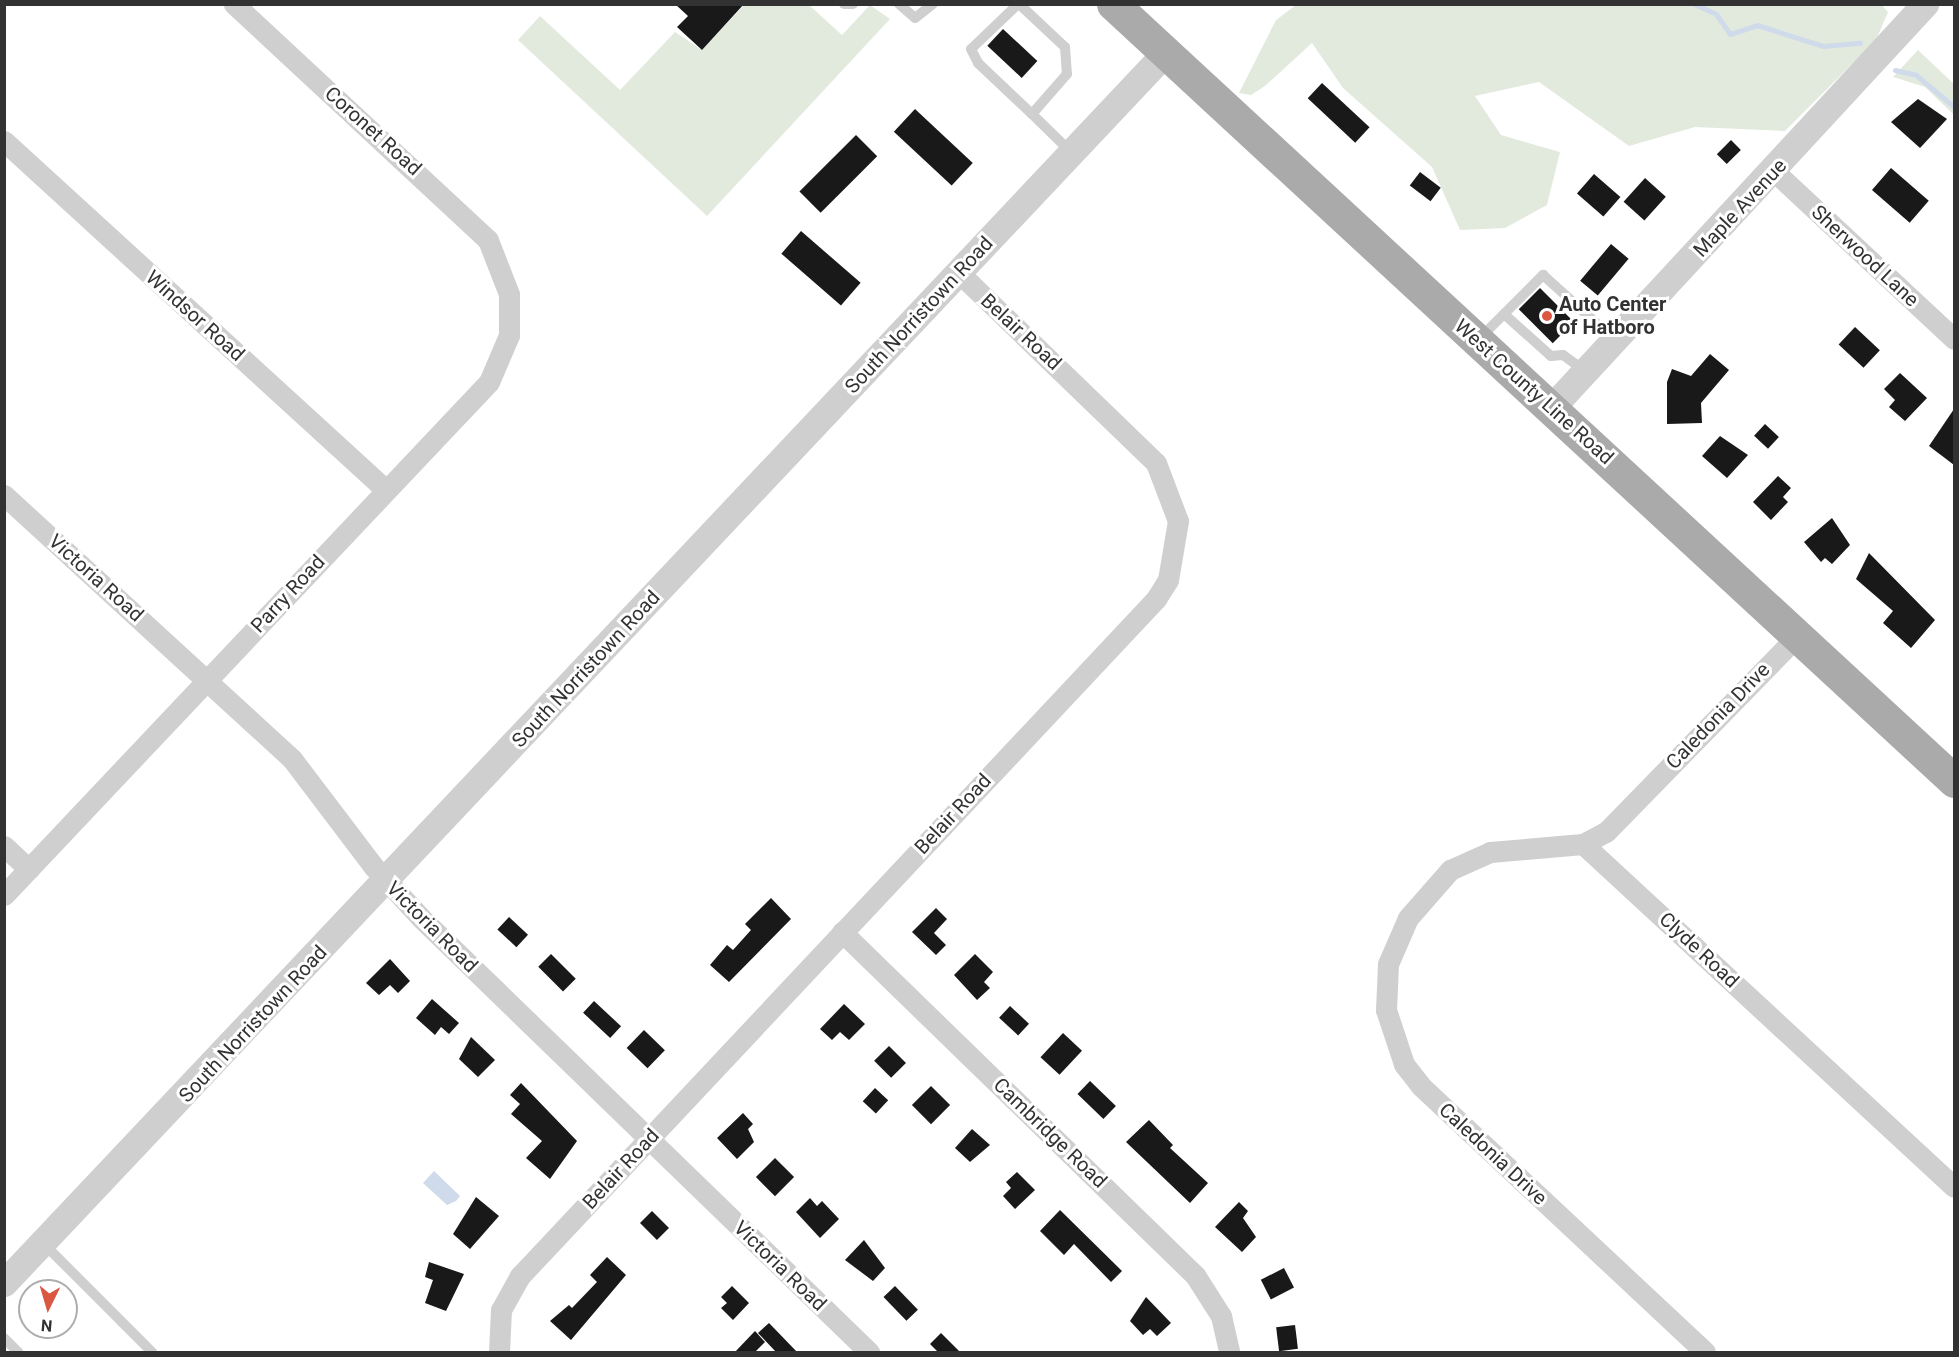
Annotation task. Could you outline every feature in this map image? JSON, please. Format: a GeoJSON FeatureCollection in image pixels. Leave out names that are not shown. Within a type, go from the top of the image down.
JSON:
{"type":"FeatureCollection","features":[{"type":"Feature","properties":{"kind":"main road","name":"West County Line Road"},"geometry":{"type":"LineString","coordinates":[[1113,4],[1799,634],[1954,781]]}},
{"type":"Feature","properties":{"kind":"street","name":"Coronet Road"},"geometry":{"type":"LineString","coordinates":[[234,4],[470,220],[501,266]]}},
{"type":"Feature","properties":{"kind":"street","name":"Maple Avenue"},"geometry":{"type":"LineString","coordinates":[[1551,408],[1775,172],[1925,4]]}},
{"type":"Feature","properties":{"kind":"street","name":"South Norristown Road"},"geometry":{"type":"LineString","coordinates":[[4,1283],[44,1244],[386,882],[1165,53]]}},
{"type":"Feature","properties":{"kind":"street","name":"Windsor Road"},"geometry":{"type":"LineString","coordinates":[[4,141],[386,490]]}},
{"type":"Feature","properties":{"kind":"street","name":"Sherwood Lane"},"geometry":{"type":"LineString","coordinates":[[1775,172],[1954,339]]}},
{"type":"Feature","properties":{"kind":"street","name":"Parry Road"},"geometry":{"type":"LineString","coordinates":[[4,895],[489,382],[501,360],[511,319],[501,266]]}},
{"type":"Feature","properties":{"kind":"street","name":"Belair Road"},"geometry":{"type":"LineString","coordinates":[[499,1353],[497,1329],[509,1292],[842,932],[1156,599],[1178,544],[1173,502],[1156,463],[959,273]]}},
{"type":"Feature","properties":{"kind":"street","name":"Victoria Road"},"geometry":{"type":"LineString","coordinates":[[4,495],[292,759],[386,882],[869,1353]]}},
{"type":"Feature","properties":{"kind":"street","name":"Caledonia Drive"},"geometry":{"type":"LineString","coordinates":[[1705,1353],[1421,1086],[1404,1064],[1389,1029],[1384,992],[1394,947],[1413,909],[1438,880],[1473,858],[1507,848],[1583,844],[1606,832],[1799,634]]}},
{"type":"Feature","properties":{"kind":"street","name":"Clyde Road"},"geometry":{"type":"LineString","coordinates":[[1583,844],[1954,1187]]}},
{"type":"Feature","properties":{"kind":"street"},"geometry":{"type":"LineString","coordinates":[[4,846],[29,869]]}},
{"type":"Feature","properties":{"kind":"street","name":"Cambridge Road"},"geometry":{"type":"LineString","coordinates":[[842,932],[1195,1275],[1221,1316],[1229,1353]]}},
{"type":"Feature","properties":{"kind":"lane"},"geometry":{"type":"LineString","coordinates":[[844,4],[853,4]]}},
{"type":"Feature","properties":{"kind":"lane"},"geometry":{"type":"LineString","coordinates":[[899,4],[915,18],[933,4]]}},
{"type":"Feature","properties":{"kind":"lane"},"geometry":{"type":"LineString","coordinates":[[1032,114],[1067,74],[1069,60],[1065,47],[1019,4],[971,49],[978,63],[1072,153]]}},
{"type":"Feature","properties":{"kind":"lane"},"geometry":{"type":"LineString","coordinates":[[1478,340],[1543,275],[1616,340]]}},
{"type":"Feature","properties":{"kind":"lane"},"geometry":{"type":"LineString","coordinates":[[1504,314],[1551,356],[1563,355],[1585,371]]}},
{"type":"Feature","properties":{"kind":"lane"},"geometry":{"type":"LineString","coordinates":[[44,1244],[153,1353]]}},
{"type":"Feature","properties":{"kind":"lane"},"geometry":{"type":"LineString","coordinates":[[4,1338],[18,1353]]}},
{"type":"Feature","properties":{"kind":"shaded area"},"geometry":{"type":"Polygon","coordinates":[[[1881,4],[1888,12],[1876,40],[1785,131],[1695,127],[1629,146],[1539,82],[1475,96],[1501,135],[1560,152],[1547,205],[1505,228],[1460,230],[1432,167],[1343,88],[1312,43],[1265,86],[1251,95],[1239,93],[1276,20],[1296,5],[1881,4]]]}},
{"type":"Feature","properties":{"kind":"shaded area"},"geometry":{"type":"Polygon","coordinates":[[[744,5],[809,5],[842,35],[870,5],[890,19],[707,216],[518,40],[540,16],[620,90],[675,32],[702,50],[744,5]]]}},
{"type":"Feature","properties":{"kind":"shaded area"},"geometry":{"type":"Polygon","coordinates":[[[1918,50],[1954,84],[1954,115],[1925,87],[1893,77],[1918,50]]]}},
{"type":"Feature","properties":{"kind":"water"},"geometry":{"type":"Polygon","coordinates":[[[434,1171],[460,1196],[456,1201],[447,1205],[423,1183],[434,1171]]]}},
{"type":"Feature","properties":{"kind":"building"},"geometry":{"type":"Polygon","coordinates":[[[675,4],[744,4],[702,50],[677,27],[688,16],[675,4]]]}},
{"type":"Feature","properties":{"kind":"building"},"geometry":{"type":"Polygon","coordinates":[[[1003,29],[1037,61],[1022,78],[987,46],[1003,29]]]}},
{"type":"Feature","properties":{"kind":"building"},"geometry":{"type":"Polygon","coordinates":[[[1322,83],[1370,127],[1355,143],[1308,98],[1322,83]]]}},
{"type":"Feature","properties":{"kind":"building"},"geometry":{"type":"Polygon","coordinates":[[[1918,99],[1947,119],[1920,148],[1891,122],[1918,99]]]}},
{"type":"Feature","properties":{"kind":"building"},"geometry":{"type":"Polygon","coordinates":[[[915,109],[973,163],[952,186],[894,132],[915,109]]]}},
{"type":"Feature","properties":{"kind":"building"},"geometry":{"type":"Polygon","coordinates":[[[856,135],[877,156],[821,213],[799,192],[856,135]]]}},
{"type":"Feature","properties":{"kind":"building"},"geometry":{"type":"Polygon","coordinates":[[[1731,140],[1741,150],[1727,164],[1717,154],[1731,140]]]}},
{"type":"Feature","properties":{"kind":"building"},"geometry":{"type":"Polygon","coordinates":[[[1891,168],[1929,201],[1910,223],[1872,190],[1891,168]]]}},
{"type":"Feature","properties":{"kind":"building"},"geometry":{"type":"Polygon","coordinates":[[[1420,172],[1441,188],[1431,201],[1410,186],[1420,172]]]}},
{"type":"Feature","properties":{"kind":"building"},"geometry":{"type":"Polygon","coordinates":[[[1594,174],[1620,197],[1603,217],[1577,194],[1594,174]]]}},
{"type":"Feature","properties":{"kind":"building"},"geometry":{"type":"Polygon","coordinates":[[[1645,178],[1666,197],[1644,221],[1624,202],[1645,178]]]}},
{"type":"Feature","properties":{"kind":"building"},"geometry":{"type":"Polygon","coordinates":[[[801,231],[861,283],[841,305],[781,254],[801,231]]]}},
{"type":"Feature","properties":{"kind":"building"},"geometry":{"type":"Polygon","coordinates":[[[1611,244],[1629,259],[1598,296],[1580,281],[1611,244]]]}},
{"type":"Feature","properties":{"kind":"building","name":"Auto Center of Hatboro"},"geometry":{"type":"Polygon","coordinates":[[[1540,288],[1574,322],[1553,343],[1519,309],[1540,288]]]}},
{"type":"Feature","properties":{"kind":"building"},"geometry":{"type":"Polygon","coordinates":[[[1855,327],[1880,350],[1863,368],[1839,345],[1855,327]]]}},
{"type":"Feature","properties":{"kind":"building"},"geometry":{"type":"Polygon","coordinates":[[[1710,354],[1729,370],[1701,403],[1702,423],[1667,424],[1667,382],[1672,369],[1691,376],[1710,354]]]}},
{"type":"Feature","properties":{"kind":"building"},"geometry":{"type":"Polygon","coordinates":[[[1900,373],[1927,398],[1905,421],[1889,407],[1895,400],[1884,389],[1900,373]]]}},
{"type":"Feature","properties":{"kind":"building"},"geometry":{"type":"Polygon","coordinates":[[[1954,409],[1954,465],[1929,446],[1954,409]]]}},
{"type":"Feature","properties":{"kind":"building"},"geometry":{"type":"Polygon","coordinates":[[[1765,424],[1779,437],[1768,449],[1754,436],[1765,424]]]}},
{"type":"Feature","properties":{"kind":"building"},"geometry":{"type":"Polygon","coordinates":[[[1720,436],[1748,455],[1727,478],[1702,456],[1720,436]]]}},
{"type":"Feature","properties":{"kind":"building"},"geometry":{"type":"Polygon","coordinates":[[[1778,476],[1791,488],[1783,497],[1788,502],[1771,520],[1753,502],[1778,476]]]}},
{"type":"Feature","properties":{"kind":"building"},"geometry":{"type":"Polygon","coordinates":[[[1832,518],[1850,545],[1832,564],[1825,558],[1821,562],[1804,542],[1832,518]]]}},
{"type":"Feature","properties":{"kind":"building"},"geometry":{"type":"Polygon","coordinates":[[[1869,553],[1935,620],[1911,648],[1883,623],[1893,611],[1856,579],[1869,553]]]}},
{"type":"Feature","properties":{"kind":"building"},"geometry":{"type":"Polygon","coordinates":[[[771,898],[791,919],[729,982],[710,965],[727,945],[733,950],[751,930],[745,924],[771,898]]]}},
{"type":"Feature","properties":{"kind":"building"},"geometry":{"type":"Polygon","coordinates":[[[936,908],[947,919],[934,933],[946,945],[936,955],[912,932],[936,908]]]}},
{"type":"Feature","properties":{"kind":"building"},"geometry":{"type":"Polygon","coordinates":[[[509,917],[528,935],[516,947],[497,929],[509,917]]]}},
{"type":"Feature","properties":{"kind":"building"},"geometry":{"type":"Polygon","coordinates":[[[551,954],[576,979],[563,991],[538,967],[551,954]]]}},
{"type":"Feature","properties":{"kind":"building"},"geometry":{"type":"Polygon","coordinates":[[[975,954],[993,972],[984,982],[990,988],[977,1000],[954,975],[975,954]]]}},
{"type":"Feature","properties":{"kind":"building"},"geometry":{"type":"Polygon","coordinates":[[[390,959],[410,981],[398,993],[390,985],[379,995],[366,983],[390,959]]]}},
{"type":"Feature","properties":{"kind":"building"},"geometry":{"type":"Polygon","coordinates":[[[432,999],[459,1023],[449,1034],[441,1027],[435,1035],[416,1018],[432,999]]]}},
{"type":"Feature","properties":{"kind":"building"},"geometry":{"type":"Polygon","coordinates":[[[594,1001],[621,1026],[610,1038],[583,1013],[594,1001]]]}},
{"type":"Feature","properties":{"kind":"building"},"geometry":{"type":"Polygon","coordinates":[[[844,1004],[865,1024],[849,1040],[840,1032],[832,1040],[820,1029],[844,1004]]]}},
{"type":"Feature","properties":{"kind":"building"},"geometry":{"type":"Polygon","coordinates":[[[1010,1006],[1029,1024],[1018,1035],[999,1018],[1010,1006]]]}},
{"type":"Feature","properties":{"kind":"building"},"geometry":{"type":"Polygon","coordinates":[[[644,1030],[665,1050],[647,1068],[627,1048],[644,1030]]]}},
{"type":"Feature","properties":{"kind":"building"},"geometry":{"type":"Polygon","coordinates":[[[1063,1033],[1082,1051],[1060,1075],[1040,1057],[1063,1033]]]}},
{"type":"Feature","properties":{"kind":"building"},"geometry":{"type":"Polygon","coordinates":[[[471,1037],[495,1060],[478,1077],[459,1059],[471,1037]]]}},
{"type":"Feature","properties":{"kind":"building"},"geometry":{"type":"Polygon","coordinates":[[[889,1046],[906,1063],[891,1078],[874,1061],[889,1046]]]}},
{"type":"Feature","properties":{"kind":"building"},"geometry":{"type":"Polygon","coordinates":[[[1090,1081],[1116,1106],[1103,1119],[1077,1094],[1090,1081]]]}},
{"type":"Feature","properties":{"kind":"building"},"geometry":{"type":"Polygon","coordinates":[[[521,1083],[577,1141],[550,1179],[526,1158],[542,1141],[511,1114],[520,1104],[510,1095],[521,1083]]]}},
{"type":"Feature","properties":{"kind":"building"},"geometry":{"type":"Polygon","coordinates":[[[931,1086],[950,1105],[931,1124],[912,1105],[931,1086]]]}},
{"type":"Feature","properties":{"kind":"building"},"geometry":{"type":"Polygon","coordinates":[[[875,1088],[888,1100],[876,1113],[863,1101],[875,1088]]]}},
{"type":"Feature","properties":{"kind":"building"},"geometry":{"type":"Polygon","coordinates":[[[743,1113],[753,1124],[748,1129],[754,1142],[737,1159],[717,1138],[743,1113]]]}},
{"type":"Feature","properties":{"kind":"building"},"geometry":{"type":"Polygon","coordinates":[[[1149,1120],[1173,1145],[1170,1148],[1208,1183],[1190,1203],[1126,1142],[1149,1120]]]}},
{"type":"Feature","properties":{"kind":"building"},"geometry":{"type":"Polygon","coordinates":[[[972,1129],[990,1145],[970,1162],[955,1148],[972,1129]]]}},
{"type":"Feature","properties":{"kind":"building"},"geometry":{"type":"Polygon","coordinates":[[[775,1158],[794,1177],[775,1196],[756,1177],[775,1158]]]}},
{"type":"Feature","properties":{"kind":"building"},"geometry":{"type":"Polygon","coordinates":[[[1017,1172],[1035,1190],[1015,1209],[1003,1196],[1011,1188],[1006,1182],[1017,1172]]]}},
{"type":"Feature","properties":{"kind":"building"},"geometry":{"type":"Polygon","coordinates":[[[476,1197],[499,1216],[470,1249],[453,1234],[476,1197]]]}},
{"type":"Feature","properties":{"kind":"building"},"geometry":{"type":"Polygon","coordinates":[[[810,1198],[817,1206],[822,1201],[839,1219],[820,1238],[796,1212],[810,1198]]]}},
{"type":"Feature","properties":{"kind":"building"},"geometry":{"type":"Polygon","coordinates":[[[1239,1202],[1248,1211],[1243,1218],[1256,1237],[1242,1252],[1215,1227],[1239,1202]]]}},
{"type":"Feature","properties":{"kind":"building"},"geometry":{"type":"Polygon","coordinates":[[[1060,1210],[1122,1271],[1111,1282],[1074,1244],[1064,1255],[1040,1231],[1060,1210]]]}},
{"type":"Feature","properties":{"kind":"building"},"geometry":{"type":"Polygon","coordinates":[[[652,1211],[669,1228],[657,1240],[640,1223],[652,1211]]]}},
{"type":"Feature","properties":{"kind":"building"},"geometry":{"type":"Polygon","coordinates":[[[864,1240],[885,1268],[873,1281],[845,1260],[864,1240]]]}},
{"type":"Feature","properties":{"kind":"building"},"geometry":{"type":"Polygon","coordinates":[[[607,1257],[626,1275],[571,1340],[550,1321],[569,1305],[572,1308],[597,1282],[590,1275],[607,1257]]]}},
{"type":"Feature","properties":{"kind":"building"},"geometry":{"type":"Polygon","coordinates":[[[429,1262],[464,1274],[446,1311],[425,1303],[433,1280],[425,1277],[429,1262]]]}},
{"type":"Feature","properties":{"kind":"building"},"geometry":{"type":"Polygon","coordinates":[[[1284,1268],[1294,1288],[1271,1299],[1261,1280],[1284,1268]]]}},
{"type":"Feature","properties":{"kind":"building"},"geometry":{"type":"Polygon","coordinates":[[[732,1286],[749,1303],[733,1320],[721,1308],[727,1303],[721,1297],[732,1286]]]}},
{"type":"Feature","properties":{"kind":"building"},"geometry":{"type":"Polygon","coordinates":[[[895,1286],[918,1310],[906,1321],[883,1297],[895,1286]]]}},
{"type":"Feature","properties":{"kind":"building"},"geometry":{"type":"Polygon","coordinates":[[[1146,1297],[1171,1323],[1157,1336],[1150,1329],[1143,1335],[1130,1321],[1146,1297]]]}},
{"type":"Feature","properties":{"kind":"building"},"geometry":{"type":"Polygon","coordinates":[[[769,1323],[798,1353],[777,1353],[758,1333],[769,1323]]]}},
{"type":"Feature","properties":{"kind":"building"},"geometry":{"type":"Polygon","coordinates":[[[1295,1325],[1298,1349],[1279,1351],[1276,1327],[1295,1325]]]}},
{"type":"Feature","properties":{"kind":"building"},"geometry":{"type":"Polygon","coordinates":[[[755,1331],[765,1342],[754,1353],[734,1353],[755,1331]]]}},
{"type":"Feature","properties":{"kind":"building"},"geometry":{"type":"Polygon","coordinates":[[[941,1333],[961,1353],[939,1353],[930,1344],[941,1333]]]}},
{"type":"Feature","properties":{"kind":"waterway"},"geometry":{"type":"LineString","coordinates":[[1694,4],[1716,14],[1730,34],[1757,25],[1823,46],[1860,43]]}},
{"type":"Feature","properties":{"kind":"waterway"},"geometry":{"type":"LineString","coordinates":[[1895,70],[1916,75],[1954,107]]}},
{"type":"Feature","properties":{"kind":"place","name":"Auto Center of Hatboro"},"geometry":{"type":"Point","coordinates":[1547,316]}}]}
